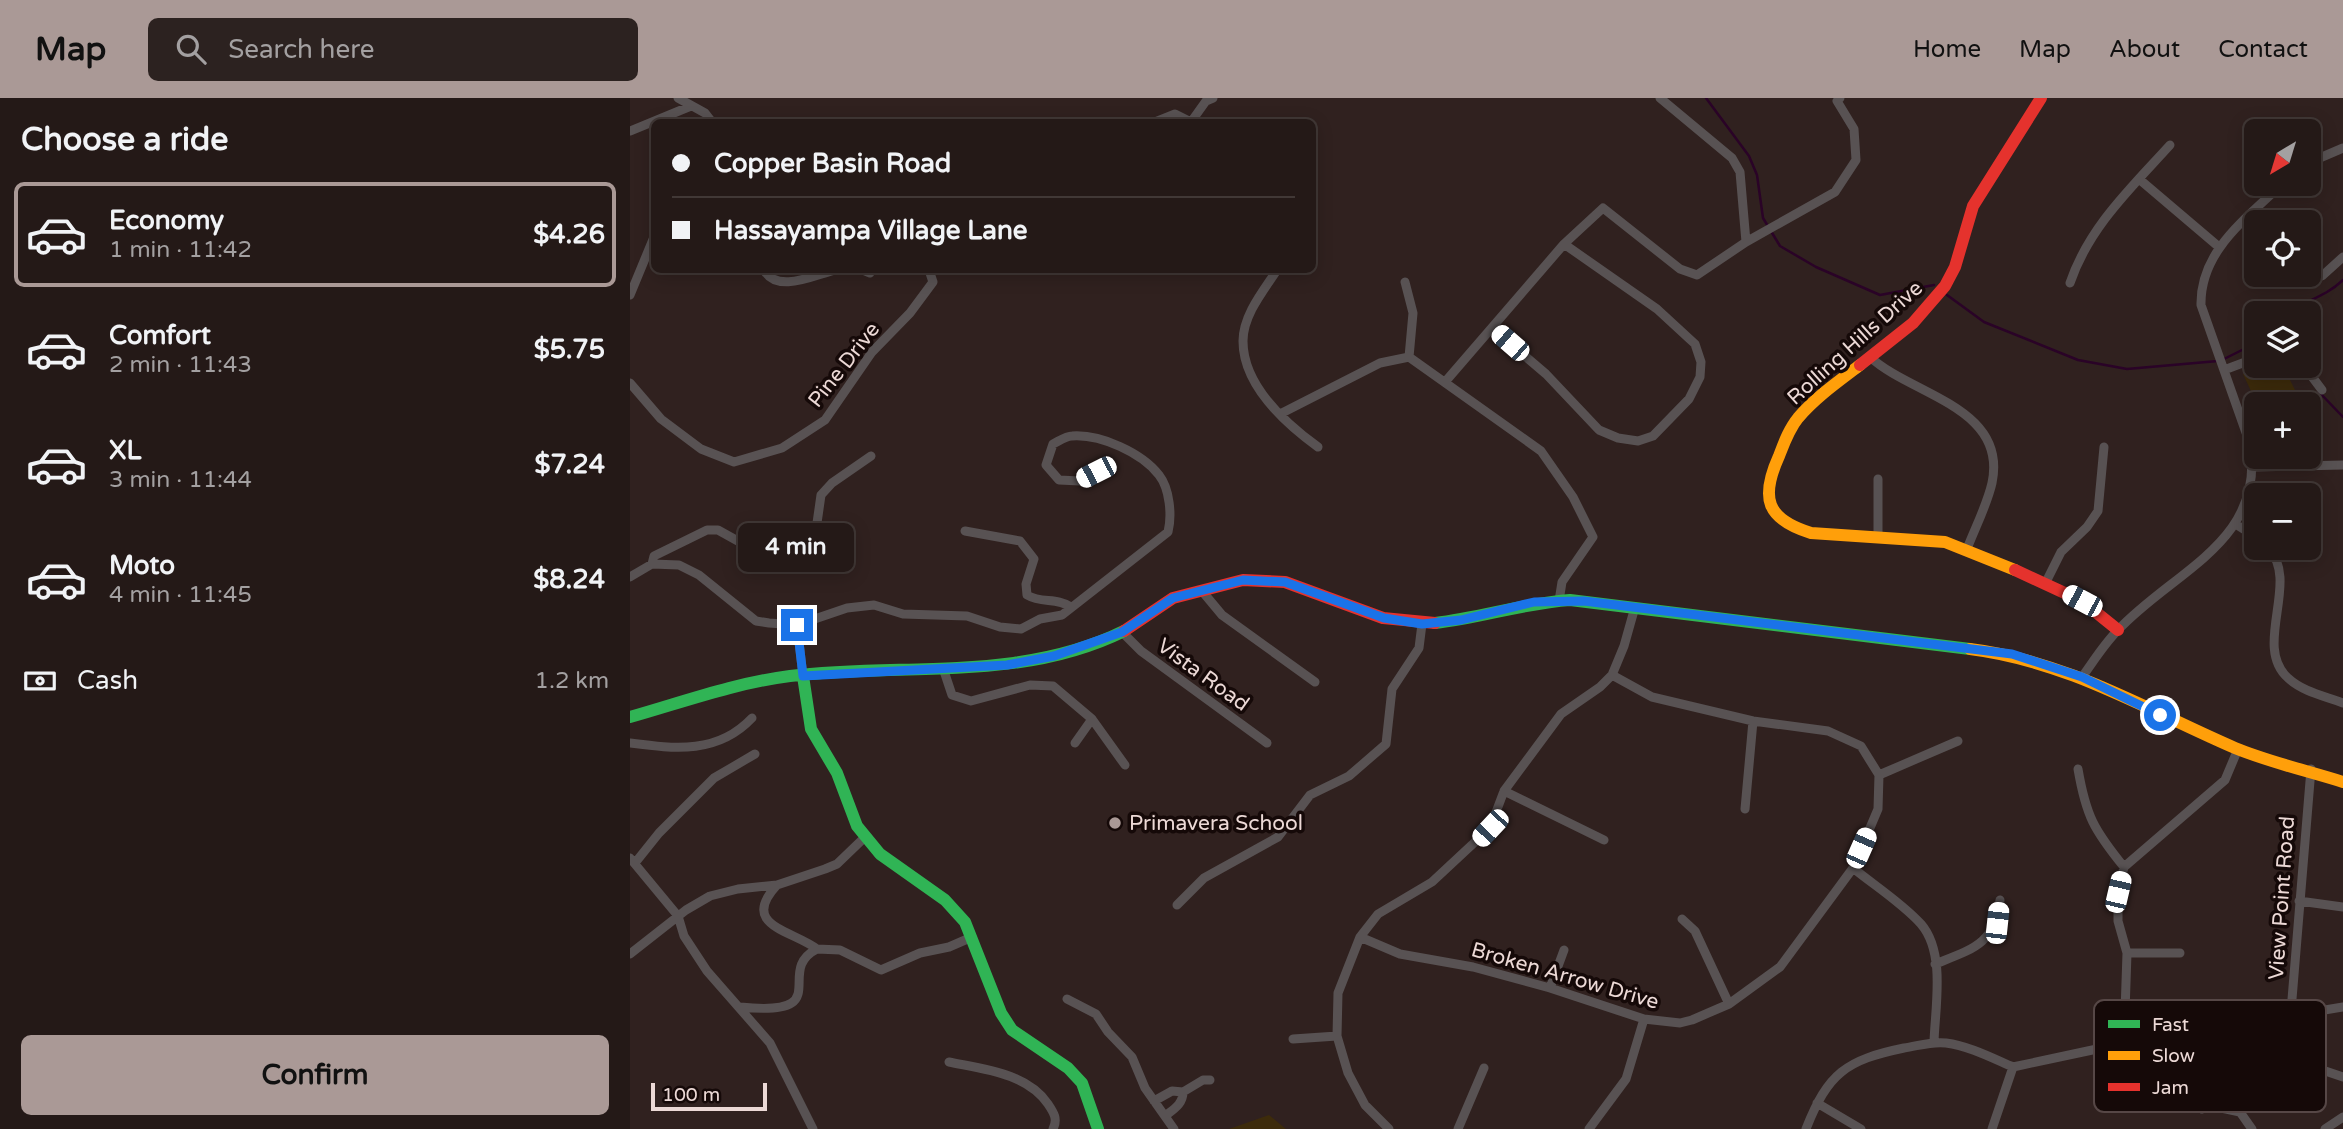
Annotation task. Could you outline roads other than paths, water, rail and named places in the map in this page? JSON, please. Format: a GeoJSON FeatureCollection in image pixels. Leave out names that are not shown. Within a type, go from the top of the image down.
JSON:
{"type":"FeatureCollection","features":[{"type":"Feature","properties":{"kind":"street"},"geometry":{"type":"LineString","coordinates":[[678,98],[705,113],[710,119]]}},
{"type":"Feature","properties":{"kind":"street"},"geometry":{"type":"LineString","coordinates":[[1193,119],[1206,101],[1213,98]]}},
{"type":"Feature","properties":{"kind":"street"},"geometry":{"type":"LineString","coordinates":[[1660,98],[1732,158],[1740,172],[1746,242]]}},
{"type":"Feature","properties":{"kind":"street","name":"Rolling Hills Drive"},"geometry":{"type":"LineString","coordinates":[[2041,98],[1997,171],[1978,195],[1970,212],[1956,267],[1945,286],[1925,311],[1798,418],[1767,478],[1766,498],[1775,516],[1792,528],[1811,533],[1945,542],[1967,549],[2046,582],[2082,601],[2118,630]]}},
{"type":"Feature","properties":{"kind":"street"},"geometry":{"type":"LineString","coordinates":[[1445,382],[1564,244],[1603,208],[1680,269],[1697,275],[1746,242],[1835,192],[1856,160],[1853,130],[1837,99]]}},
{"type":"Feature","properties":{"kind":"street"},"geometry":{"type":"LineString","coordinates":[[659,119],[691,106]]}},
{"type":"Feature","properties":{"kind":"street"},"geometry":{"type":"LineString","coordinates":[[1162,119],[1175,114],[1185,119]]}},
{"type":"Feature","properties":{"kind":"street"},"geometry":{"type":"LineString","coordinates":[[630,131],[651,122]]}},
{"type":"Feature","properties":{"kind":"street"},"geometry":{"type":"LineString","coordinates":[[2070,283],[2080,255],[2095,230],[2170,145]]}},
{"type":"Feature","properties":{"kind":"street"},"geometry":{"type":"LineString","coordinates":[[2321,157],[2343,148]]}},
{"type":"Feature","properties":{"kind":"street"},"geometry":{"type":"LineString","coordinates":[[2139,179],[2218,247]]}},
{"type":"Feature","properties":{"kind":"street"},"geometry":{"type":"LineString","coordinates":[[2244,427],[2201,305],[2201,287],[2207,267],[2218,247],[2270,196]]}},
{"type":"Feature","properties":{"kind":"street"},"geometry":{"type":"LineString","coordinates":[[630,295],[633,278],[651,243]]}},
{"type":"Feature","properties":{"kind":"street"},"geometry":{"type":"LineString","coordinates":[[1492,328],[1546,374],[1599,430],[1618,438],[1638,441],[1653,436],[1689,399],[1700,377],[1701,362],[1695,344],[1657,309],[1564,244]]}},
{"type":"Feature","properties":{"kind":"street"},"geometry":{"type":"LineString","coordinates":[[2322,276],[2332,264],[2343,257]]}},
{"type":"Feature","properties":{"kind":"street"},"geometry":{"type":"LineString","coordinates":[[767,273],[774,280],[783,282],[822,273]]}},
{"type":"Feature","properties":{"kind":"street","name":"Pine Drive"},"geometry":{"type":"LineString","coordinates":[[630,383],[661,419],[701,449],[734,462],[782,448],[825,420],[872,352],[910,313],[933,282],[930,273]]}},
{"type":"Feature","properties":{"kind":"street"},"geometry":{"type":"LineString","coordinates":[[1276,273],[1252,308],[1243,341],[1252,380],[1287,424],[1318,447]]}},
{"type":"Feature","properties":{"kind":"street"},"geometry":{"type":"LineString","coordinates":[[1405,282],[1413,313],[1409,358]]}},
{"type":"Feature","properties":{"kind":"street"},"geometry":{"type":"LineString","coordinates":[[1870,357],[1885,371],[1958,407],[1980,428],[1992,456],[1992,482],[1967,549]]}},
{"type":"Feature","properties":{"kind":"street"},"geometry":{"type":"LineString","coordinates":[[1280,414],[1380,363],[1409,358],[1445,382],[1541,451],[1573,497],[1593,537],[1562,582],[1559,601]]}},
{"type":"Feature","properties":{"kind":"street"},"geometry":{"type":"LineString","coordinates":[[2223,368],[2244,362]]}},
{"type":"Feature","properties":{"kind":"street"},"geometry":{"type":"LineString","coordinates":[[2313,378],[2322,390]]}},
{"type":"Feature","properties":{"kind":"street"},"geometry":{"type":"LineString","coordinates":[[630,577],[652,565],[680,565],[699,575],[756,621],[797,625],[847,608],[874,605],[903,614],[967,617],[1000,627],[1021,629],[1040,618],[1062,614],[1168,532],[1172,516],[1160,476],[1137,456],[1110,443],[1084,437],[1070,436],[1053,444],[1046,466],[1059,480],[1080,481],[1096,472]]}},
{"type":"Feature","properties":{"kind":"street"},"geometry":{"type":"LineString","coordinates":[[2046,582],[2061,552],[2098,511],[2104,447]]}},
{"type":"Feature","properties":{"kind":"street"},"geometry":{"type":"LineString","coordinates":[[652,565],[654,555],[707,530],[718,530],[754,550],[807,539],[816,530],[821,495],[832,483],[872,456]]}},
{"type":"Feature","properties":{"kind":"street"},"geometry":{"type":"LineString","coordinates":[[2321,465],[2343,465]]}},
{"type":"Feature","properties":{"kind":"street"},"geometry":{"type":"LineString","coordinates":[[2082,677],[2118,630],[2237,525],[2249,499],[2254,469]]}},
{"type":"Feature","properties":{"kind":"street"},"geometry":{"type":"LineString","coordinates":[[1878,479],[1878,536]]}},
{"type":"Feature","properties":{"kind":"street"},"geometry":{"type":"LineString","coordinates":[[2237,525],[2244,529]]}},
{"type":"Feature","properties":{"kind":"street"},"geometry":{"type":"LineString","coordinates":[[965,531],[1020,541],[1034,559],[1026,584],[1027,595],[1039,602],[1060,600],[1071,607]]}},
{"type":"Feature","properties":{"kind":"street"},"geometry":{"type":"LineString","coordinates":[[2275,560],[2279,568],[2277,664],[2287,677],[2301,687],[2343,702]]}},
{"type":"Feature","properties":{"kind":"street"},"geometry":{"type":"LineString","coordinates":[[630,717],[748,683],[803,676],[1007,665],[1054,656],[1122,632],[1173,598],[1243,580],[1285,582],[1384,618],[1422,624],[1461,620],[1534,602],[1559,601],[1634,607],[1988,650],[2035,660],[2082,677],[2238,749],[2311,769],[2343,782]]}},
{"type":"Feature","properties":{"kind":"street"},"geometry":{"type":"LineString","coordinates":[[1202,591],[1222,615],[1315,682]]}},
{"type":"Feature","properties":{"kind":"street"},"geometry":{"type":"LineString","coordinates":[[1389,1129],[1365,1105],[1348,1073],[1337,1036],[1338,993],[1360,937],[1378,914],[1432,882],[1473,847],[1490,828],[1504,791],[1561,714],[1600,687],[1612,675],[1624,646],[1634,607]]}},
{"type":"Feature","properties":{"kind":"street"},"geometry":{"type":"LineString","coordinates":[[1177,905],[1204,878],[1278,836],[1310,795],[1349,776],[1386,744],[1392,690],[1419,648],[1422,624]]}},
{"type":"Feature","properties":{"kind":"street"},"geometry":{"type":"LineString","coordinates":[[797,625],[811,729],[837,773],[850,812],[864,838],[880,854],[945,900],[965,922],[1001,1013],[1012,1030],[1068,1068],[1082,1083],[1098,1129]]}},
{"type":"Feature","properties":{"kind":"street","name":"Vista Road"},"geometry":{"type":"LineString","coordinates":[[1122,632],[1141,651],[1267,743]]}},
{"type":"Feature","properties":{"kind":"street"},"geometry":{"type":"LineString","coordinates":[[943,668],[953,695],[971,701],[1030,685],[1054,686],[1091,719],[1125,765]]}},
{"type":"Feature","properties":{"kind":"street"},"geometry":{"type":"LineString","coordinates":[[1612,675],[1651,697],[1753,721],[1828,731],[1861,747],[1879,775],[1958,741]]}},
{"type":"Feature","properties":{"kind":"street"},"geometry":{"type":"LineString","coordinates":[[630,743],[675,749],[700,747],[738,733],[752,718]]}},
{"type":"Feature","properties":{"kind":"street"},"geometry":{"type":"LineString","coordinates":[[1075,743],[1091,719]]}},
{"type":"Feature","properties":{"kind":"street"},"geometry":{"type":"LineString","coordinates":[[1745,809],[1753,721]]}},
{"type":"Feature","properties":{"kind":"street"},"geometry":{"type":"LineString","coordinates":[[2125,1000],[2127,953],[2118,920],[2118,892],[2124,867],[2225,780],[2238,749]]}},
{"type":"Feature","properties":{"kind":"street"},"geometry":{"type":"LineString","coordinates":[[755,754],[714,778],[633,860],[678,916],[684,936],[707,971],[770,1043],[813,1129]]}},
{"type":"Feature","properties":{"kind":"street"},"geometry":{"type":"LineString","coordinates":[[2078,768],[2082,794],[2096,832],[2124,867]]}},
{"type":"Feature","properties":{"kind":"street","name":"View Point Road"},"geometry":{"type":"LineString","coordinates":[[2292,1000],[2311,769]]}},
{"type":"Feature","properties":{"kind":"street","name":"Broken Arrow Drive"},"geometry":{"type":"LineString","coordinates":[[1360,937],[1400,954],[1473,967],[1550,988],[1643,1019],[1680,1023],[1729,1004],[1780,967],[1853,868],[1878,809],[1879,775]]}},
{"type":"Feature","properties":{"kind":"street"},"geometry":{"type":"LineString","coordinates":[[1504,791],[1604,840]]}},
{"type":"Feature","properties":{"kind":"street"},"geometry":{"type":"LineString","coordinates":[[630,954],[678,916],[722,892],[777,885],[837,864],[864,838]]}},
{"type":"Feature","properties":{"kind":"street"},"geometry":{"type":"LineString","coordinates":[[1853,868],[1922,925],[1932,945],[1935,964],[1934,1042]]}},
{"type":"Feature","properties":{"kind":"street"},"geometry":{"type":"LineString","coordinates":[[777,885],[764,900],[763,908],[767,918],[780,931],[800,936],[817,949],[839,950],[881,970],[920,953],[949,947],[972,937]]}},
{"type":"Feature","properties":{"kind":"street"},"geometry":{"type":"LineString","coordinates":[[1935,964],[1962,954],[1986,939],[1997,923],[2000,900]]}},
{"type":"Feature","properties":{"kind":"street"},"geometry":{"type":"LineString","coordinates":[[2299,901],[2343,907]]}},
{"type":"Feature","properties":{"kind":"street"},"geometry":{"type":"LineString","coordinates":[[1682,919],[1695,931],[1729,1004]]}},
{"type":"Feature","properties":{"kind":"street"},"geometry":{"type":"LineString","coordinates":[[740,1007],[779,1010],[787,1008],[798,994],[803,961],[817,949]]}},
{"type":"Feature","properties":{"kind":"street"},"geometry":{"type":"LineString","coordinates":[[1550,988],[1564,950]]}},
{"type":"Feature","properties":{"kind":"street"},"geometry":{"type":"LineString","coordinates":[[2127,953],[2180,953]]}},
{"type":"Feature","properties":{"kind":"street"},"geometry":{"type":"LineString","coordinates":[[1067,999],[1096,1014],[1108,1032],[1132,1057],[1145,1088],[1174,1129]]}},
{"type":"Feature","properties":{"kind":"street"},"geometry":{"type":"LineString","coordinates":[[1589,1129],[1626,1079],[1643,1019]]}},
{"type":"Feature","properties":{"kind":"street"},"geometry":{"type":"LineString","coordinates":[[1293,1039],[1337,1036]]}},
{"type":"Feature","properties":{"kind":"street"},"geometry":{"type":"LineString","coordinates":[[1806,1129],[1817,1103],[1831,1082],[1851,1063],[1868,1055],[1934,1042],[1986,1055],[2013,1067],[2094,1050]]}},
{"type":"Feature","properties":{"kind":"street"},"geometry":{"type":"LineString","coordinates":[[949,1062],[1026,1083],[1052,1111],[1055,1118],[1053,1129]]}},
{"type":"Feature","properties":{"kind":"street"},"geometry":{"type":"LineString","coordinates":[[1992,1129],[2013,1067]]}},
{"type":"Feature","properties":{"kind":"street"},"geometry":{"type":"LineString","coordinates":[[1458,1129],[1484,1068]]}},
{"type":"Feature","properties":{"kind":"street"},"geometry":{"type":"LineString","coordinates":[[2326,1071],[2343,1077]]}},
{"type":"Feature","properties":{"kind":"street"},"geometry":{"type":"LineString","coordinates":[[1154,1101],[1172,1091],[1183,1092],[1203,1080],[1210,1080]]}},
{"type":"Feature","properties":{"kind":"street"},"geometry":{"type":"LineString","coordinates":[[1165,1116],[1178,1107],[1183,1099],[1183,1092]]}},
{"type":"Feature","properties":{"kind":"street"},"geometry":{"type":"LineString","coordinates":[[1817,1103],[1861,1129]]}},
{"type":"Feature","properties":{"kind":"street"},"geometry":{"type":"LineString","coordinates":[[2240,1112],[2252,1129]]}},
{"type":"Feature","properties":{"kind":"street"},"geometry":{"type":"LineString","coordinates":[[2325,1129],[2343,1117]]}},
{"type":"Feature","properties":{"kind":"waterway"},"geometry":{"type":"LineString","coordinates":[[1706,98],[1749,156],[1757,175],[1763,218],[1780,246],[1816,267],[1880,295],[1934,285]]}},
{"type":"Feature","properties":{"kind":"waterway"},"geometry":{"type":"LineString","coordinates":[[2309,301],[2343,280]]}},
{"type":"Feature","properties":{"kind":"waterway"},"geometry":{"type":"LineString","coordinates":[[1947,295],[1984,322],[2078,360],[2127,369],[2218,361]]}},
{"type":"Feature","properties":{"kind":"waterway"},"geometry":{"type":"LineString","coordinates":[[2224,359],[2244,349]]}},
{"type":"Feature","properties":{"kind":"waterway"},"geometry":{"type":"LineString","coordinates":[[2321,394],[2343,417]]}},
{"type":"Feature","properties":{"kind":"place","name":"Primavera School"},"geometry":{"type":"Point","coordinates":[1115,823]}}]}
